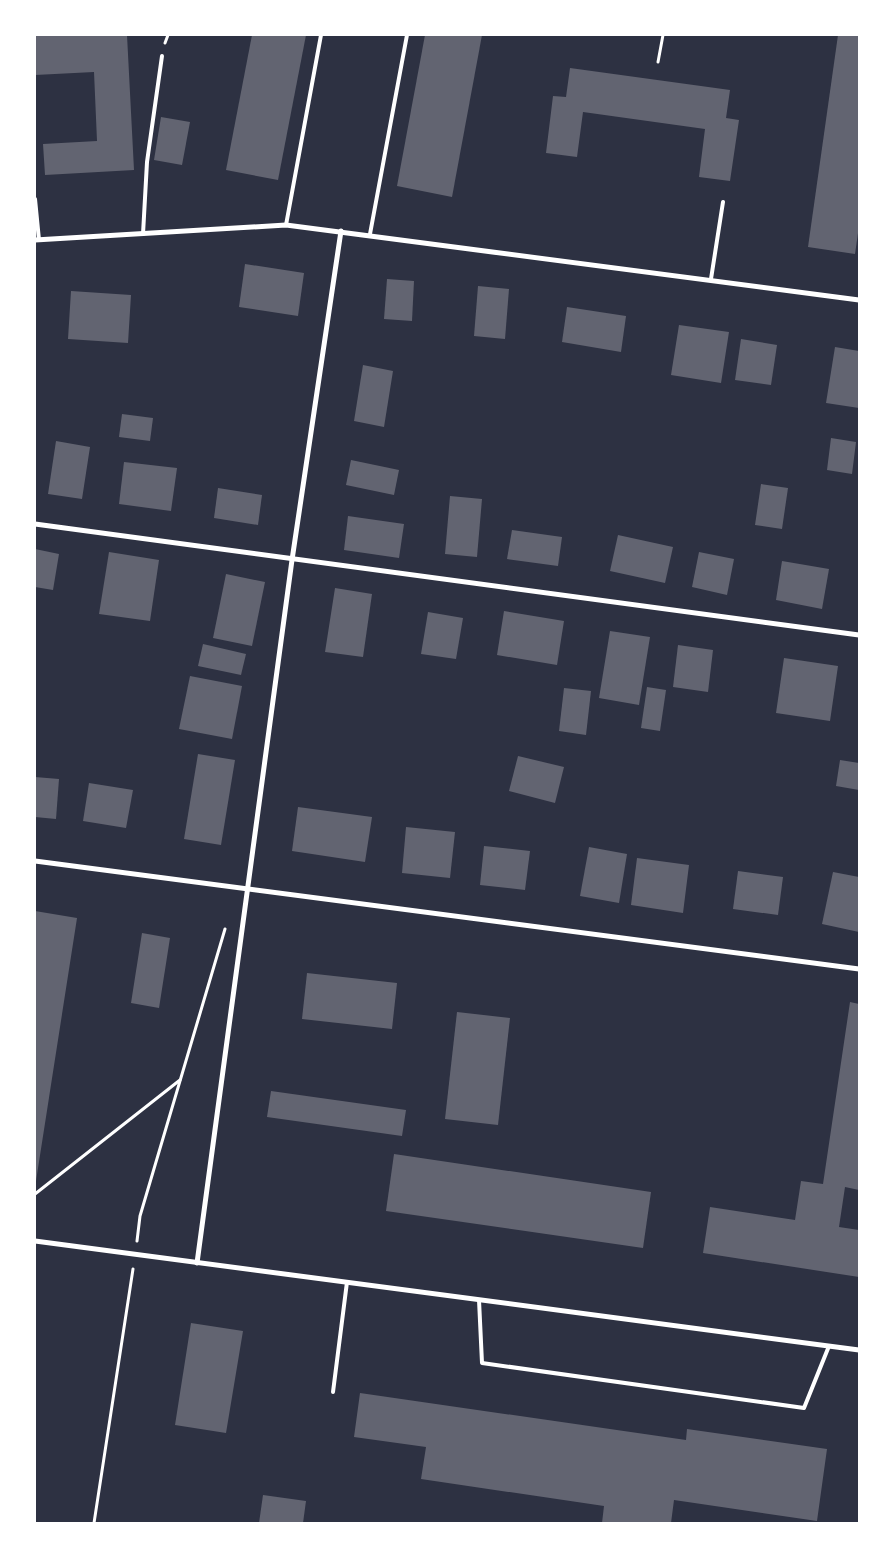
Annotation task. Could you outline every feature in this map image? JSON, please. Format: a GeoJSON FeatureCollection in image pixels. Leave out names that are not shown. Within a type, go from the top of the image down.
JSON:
{"type":"FeatureCollection","features":[{"type":"Feature","properties":{"kind":"street"},"geometry":{"type":"LineString","coordinates":[[37,240],[286,225],[370,234],[859,300]]}},
{"type":"Feature","properties":{"kind":"street"},"geometry":{"type":"LineString","coordinates":[[197,1263],[292,560],[341,231]]}},
{"type":"Feature","properties":{"kind":"street"},"geometry":{"type":"LineString","coordinates":[[35,524],[859,635]]}},
{"type":"Feature","properties":{"kind":"street"},"geometry":{"type":"LineString","coordinates":[[35,861],[859,969]]}},
{"type":"Feature","properties":{"kind":"street"},"geometry":{"type":"LineString","coordinates":[[35,1241],[859,1350]]}},
{"type":"Feature","properties":{"kind":"lane"},"geometry":{"type":"LineString","coordinates":[[286,225],[321,35]]}},
{"type":"Feature","properties":{"kind":"lane"},"geometry":{"type":"LineString","coordinates":[[370,234],[407,35]]}},
{"type":"Feature","properties":{"kind":"lane"},"geometry":{"type":"LineString","coordinates":[[143,234],[146,162],[162,56]]}},
{"type":"Feature","properties":{"kind":"lane"},"geometry":{"type":"LineString","coordinates":[[35,198],[37,240]]}},
{"type":"Feature","properties":{"kind":"lane"},"geometry":{"type":"LineString","coordinates":[[711,279],[723,202]]}},
{"type":"Feature","properties":{"kind":"lane"},"geometry":{"type":"LineString","coordinates":[[332,1392],[347,1282]]}},
{"type":"Feature","properties":{"kind":"lane"},"geometry":{"type":"LineString","coordinates":[[478,1300],[482,1363],[804,1408],[828,1346]]}},
{"type":"Feature","properties":{"kind":"path"},"geometry":{"type":"LineString","coordinates":[[658,62],[663,35]]}},
{"type":"Feature","properties":{"kind":"path"},"geometry":{"type":"LineString","coordinates":[[94,1523],[140,1216],[225,926]]}},
{"type":"Feature","properties":{"kind":"path"},"geometry":{"type":"LineString","coordinates":[[35,1194],[180,1080]]}},
{"type":"Feature","properties":{"kind":"building"},"geometry":{"type":"Polygon","coordinates":[[[35,35],[127,35],[134,170],[45,175],[43,144],[97,141],[94,72],[35,75],[35,35]]]}},
{"type":"Feature","properties":{"kind":"building"},"geometry":{"type":"Polygon","coordinates":[[[252,35],[306,35],[278,180],[226,170],[252,35]]]}},
{"type":"Feature","properties":{"kind":"building"},"geometry":{"type":"Polygon","coordinates":[[[425,35],[482,35],[452,197],[397,186],[425,35]]]}},
{"type":"Feature","properties":{"kind":"building"},"geometry":{"type":"Polygon","coordinates":[[[838,35],[859,35],[859,226],[855,254],[808,247],[838,35]]]}},
{"type":"Feature","properties":{"kind":"building"},"geometry":{"type":"Polygon","coordinates":[[[570,68],[730,90],[726,118],[739,120],[730,181],[699,177],[705,129],[583,112],[577,157],[546,153],[553,96],[566,97],[570,68]]]}},
{"type":"Feature","properties":{"kind":"building"},"geometry":{"type":"Polygon","coordinates":[[[161,117],[190,122],[182,165],[154,160],[161,117]]]}},
{"type":"Feature","properties":{"kind":"building"},"geometry":{"type":"Polygon","coordinates":[[[245,264],[304,273],[298,316],[239,307],[245,264]]]}},
{"type":"Feature","properties":{"kind":"building"},"geometry":{"type":"Polygon","coordinates":[[[387,279],[414,281],[412,321],[384,319],[387,279]]]}},
{"type":"Feature","properties":{"kind":"building"},"geometry":{"type":"Polygon","coordinates":[[[478,286],[509,289],[505,339],[474,336],[478,286]]]}},
{"type":"Feature","properties":{"kind":"building"},"geometry":{"type":"Polygon","coordinates":[[[71,291],[131,295],[128,343],[68,339],[71,291]]]}},
{"type":"Feature","properties":{"kind":"building"},"geometry":{"type":"Polygon","coordinates":[[[567,307],[626,316],[621,352],[562,342],[567,307]]]}},
{"type":"Feature","properties":{"kind":"building"},"geometry":{"type":"Polygon","coordinates":[[[679,325],[729,332],[721,383],[671,375],[679,325]]]}},
{"type":"Feature","properties":{"kind":"building"},"geometry":{"type":"Polygon","coordinates":[[[741,339],[777,345],[771,385],[735,380],[741,339]]]}},
{"type":"Feature","properties":{"kind":"building"},"geometry":{"type":"Polygon","coordinates":[[[835,347],[859,351],[859,408],[826,403],[835,347]]]}},
{"type":"Feature","properties":{"kind":"building"},"geometry":{"type":"Polygon","coordinates":[[[363,365],[393,371],[384,427],[354,421],[363,365]]]}},
{"type":"Feature","properties":{"kind":"building"},"geometry":{"type":"Polygon","coordinates":[[[122,414],[153,418],[150,441],[119,437],[122,414]]]}},
{"type":"Feature","properties":{"kind":"building"},"geometry":{"type":"Polygon","coordinates":[[[831,438],[856,442],[852,474],[827,470],[831,438]]]}},
{"type":"Feature","properties":{"kind":"building"},"geometry":{"type":"Polygon","coordinates":[[[56,441],[90,447],[82,499],[48,494],[56,441]]]}},
{"type":"Feature","properties":{"kind":"building"},"geometry":{"type":"Polygon","coordinates":[[[351,460],[399,470],[394,495],[346,485],[351,460]]]}},
{"type":"Feature","properties":{"kind":"building"},"geometry":{"type":"Polygon","coordinates":[[[124,462],[177,468],[171,511],[119,504],[124,462]]]}},
{"type":"Feature","properties":{"kind":"building"},"geometry":{"type":"Polygon","coordinates":[[[761,484],[788,488],[782,529],[755,525],[761,484]]]}},
{"type":"Feature","properties":{"kind":"building"},"geometry":{"type":"Polygon","coordinates":[[[218,488],[262,495],[258,525],[214,518],[218,488]]]}},
{"type":"Feature","properties":{"kind":"building"},"geometry":{"type":"Polygon","coordinates":[[[450,496],[482,499],[477,557],[445,554],[450,496]]]}},
{"type":"Feature","properties":{"kind":"building"},"geometry":{"type":"Polygon","coordinates":[[[348,516],[404,524],[399,558],[344,550],[348,516]]]}},
{"type":"Feature","properties":{"kind":"building"},"geometry":{"type":"Polygon","coordinates":[[[512,530],[562,537],[558,566],[507,559],[512,530]]]}},
{"type":"Feature","properties":{"kind":"building"},"geometry":{"type":"Polygon","coordinates":[[[618,535],[673,547],[665,583],[610,571],[618,535]]]}},
{"type":"Feature","properties":{"kind":"building"},"geometry":{"type":"Polygon","coordinates":[[[35,549],[59,554],[53,590],[35,587],[35,549]]]}},
{"type":"Feature","properties":{"kind":"building"},"geometry":{"type":"Polygon","coordinates":[[[109,552],[159,560],[150,621],[99,614],[109,552]]]}},
{"type":"Feature","properties":{"kind":"building"},"geometry":{"type":"Polygon","coordinates":[[[699,552],[734,559],[727,595],[692,587],[699,552]]]}},
{"type":"Feature","properties":{"kind":"building"},"geometry":{"type":"Polygon","coordinates":[[[782,561],[829,569],[822,609],[776,600],[782,561]]]}},
{"type":"Feature","properties":{"kind":"building"},"geometry":{"type":"Polygon","coordinates":[[[226,574],[265,582],[252,646],[213,638],[226,574]]]}},
{"type":"Feature","properties":{"kind":"building"},"geometry":{"type":"Polygon","coordinates":[[[335,588],[372,594],[363,657],[325,652],[335,588]]]}},
{"type":"Feature","properties":{"kind":"building"},"geometry":{"type":"Polygon","coordinates":[[[504,611],[564,621],[557,665],[497,655],[504,611]]]}},
{"type":"Feature","properties":{"kind":"building"},"geometry":{"type":"Polygon","coordinates":[[[428,612],[463,618],[456,659],[421,654],[428,612]]]}},
{"type":"Feature","properties":{"kind":"building"},"geometry":{"type":"Polygon","coordinates":[[[610,631],[650,637],[639,705],[599,698],[610,631]]]}},
{"type":"Feature","properties":{"kind":"building"},"geometry":{"type":"Polygon","coordinates":[[[203,644],[246,654],[241,675],[198,666],[203,644]]]}},
{"type":"Feature","properties":{"kind":"building"},"geometry":{"type":"Polygon","coordinates":[[[678,645],[713,650],[708,692],[673,687],[678,645]]]}},
{"type":"Feature","properties":{"kind":"building"},"geometry":{"type":"Polygon","coordinates":[[[784,658],[838,666],[830,721],[776,713],[784,658]]]}},
{"type":"Feature","properties":{"kind":"building"},"geometry":{"type":"Polygon","coordinates":[[[190,676],[242,686],[232,739],[179,729],[190,676]]]}},
{"type":"Feature","properties":{"kind":"building"},"geometry":{"type":"Polygon","coordinates":[[[647,687],[666,690],[660,731],[641,728],[647,687]]]}},
{"type":"Feature","properties":{"kind":"building"},"geometry":{"type":"Polygon","coordinates":[[[564,688],[591,691],[586,735],[559,731],[564,688]]]}},
{"type":"Feature","properties":{"kind":"building"},"geometry":{"type":"Polygon","coordinates":[[[198,754],[235,760],[221,845],[184,839],[198,754]]]}},
{"type":"Feature","properties":{"kind":"building"},"geometry":{"type":"Polygon","coordinates":[[[518,756],[564,767],[555,803],[509,791],[518,756]]]}},
{"type":"Feature","properties":{"kind":"building"},"geometry":{"type":"Polygon","coordinates":[[[840,760],[859,763],[859,790],[836,786],[840,760]]]}},
{"type":"Feature","properties":{"kind":"building"},"geometry":{"type":"Polygon","coordinates":[[[35,777],[59,779],[56,819],[35,817],[35,777]]]}},
{"type":"Feature","properties":{"kind":"building"},"geometry":{"type":"Polygon","coordinates":[[[89,783],[133,790],[126,828],[83,821],[89,783]]]}},
{"type":"Feature","properties":{"kind":"building"},"geometry":{"type":"Polygon","coordinates":[[[298,807],[372,817],[365,862],[292,851],[298,807]]]}},
{"type":"Feature","properties":{"kind":"building"},"geometry":{"type":"Polygon","coordinates":[[[406,827],[455,832],[450,878],[402,873],[406,827]]]}},
{"type":"Feature","properties":{"kind":"building"},"geometry":{"type":"Polygon","coordinates":[[[484,846],[530,851],[525,890],[480,885],[484,846]]]}},
{"type":"Feature","properties":{"kind":"building"},"geometry":{"type":"Polygon","coordinates":[[[589,847],[627,854],[619,903],[580,896],[589,847]]]}},
{"type":"Feature","properties":{"kind":"building"},"geometry":{"type":"Polygon","coordinates":[[[637,858],[689,865],[683,913],[631,905],[637,858]]]}},
{"type":"Feature","properties":{"kind":"building"},"geometry":{"type":"Polygon","coordinates":[[[738,871],[783,877],[778,915],[733,909],[738,871]]]}},
{"type":"Feature","properties":{"kind":"building"},"geometry":{"type":"Polygon","coordinates":[[[833,872],[859,877],[859,932],[822,924],[833,872]]]}},
{"type":"Feature","properties":{"kind":"building"},"geometry":{"type":"Polygon","coordinates":[[[35,911],[77,918],[36,1181],[35,1181],[35,911]]]}},
{"type":"Feature","properties":{"kind":"building"},"geometry":{"type":"Polygon","coordinates":[[[142,933],[170,938],[159,1008],[131,1003],[142,933]]]}},
{"type":"Feature","properties":{"kind":"building"},"geometry":{"type":"Polygon","coordinates":[[[307,973],[397,983],[392,1029],[302,1019],[307,973]]]}},
{"type":"Feature","properties":{"kind":"building"},"geometry":{"type":"Polygon","coordinates":[[[850,1002],[859,1004],[859,1190],[845,1187],[839,1227],[859,1230],[859,1277],[703,1253],[710,1207],[795,1220],[801,1181],[823,1184],[850,1002]]]}},
{"type":"Feature","properties":{"kind":"building"},"geometry":{"type":"Polygon","coordinates":[[[457,1012],[510,1018],[498,1125],[445,1119],[457,1012]]]}},
{"type":"Feature","properties":{"kind":"building"},"geometry":{"type":"Polygon","coordinates":[[[271,1091],[406,1110],[402,1136],[267,1117],[271,1091]]]}},
{"type":"Feature","properties":{"kind":"building"},"geometry":{"type":"Polygon","coordinates":[[[394,1154],[651,1192],[643,1248],[386,1211],[394,1154]]]}},
{"type":"Feature","properties":{"kind":"building"},"geometry":{"type":"Polygon","coordinates":[[[191,1323],[243,1331],[226,1433],[175,1425],[191,1323]]]}},
{"type":"Feature","properties":{"kind":"building"},"geometry":{"type":"Polygon","coordinates":[[[360,1393],[686,1440],[687,1429],[827,1449],[817,1521],[674,1500],[671,1523],[602,1523],[604,1506],[421,1479],[426,1447],[354,1437],[360,1393]]]}},
{"type":"Feature","properties":{"kind":"building"},"geometry":{"type":"Polygon","coordinates":[[[263,1495],[306,1501],[303,1523],[259,1523],[263,1495]]]}}]}
